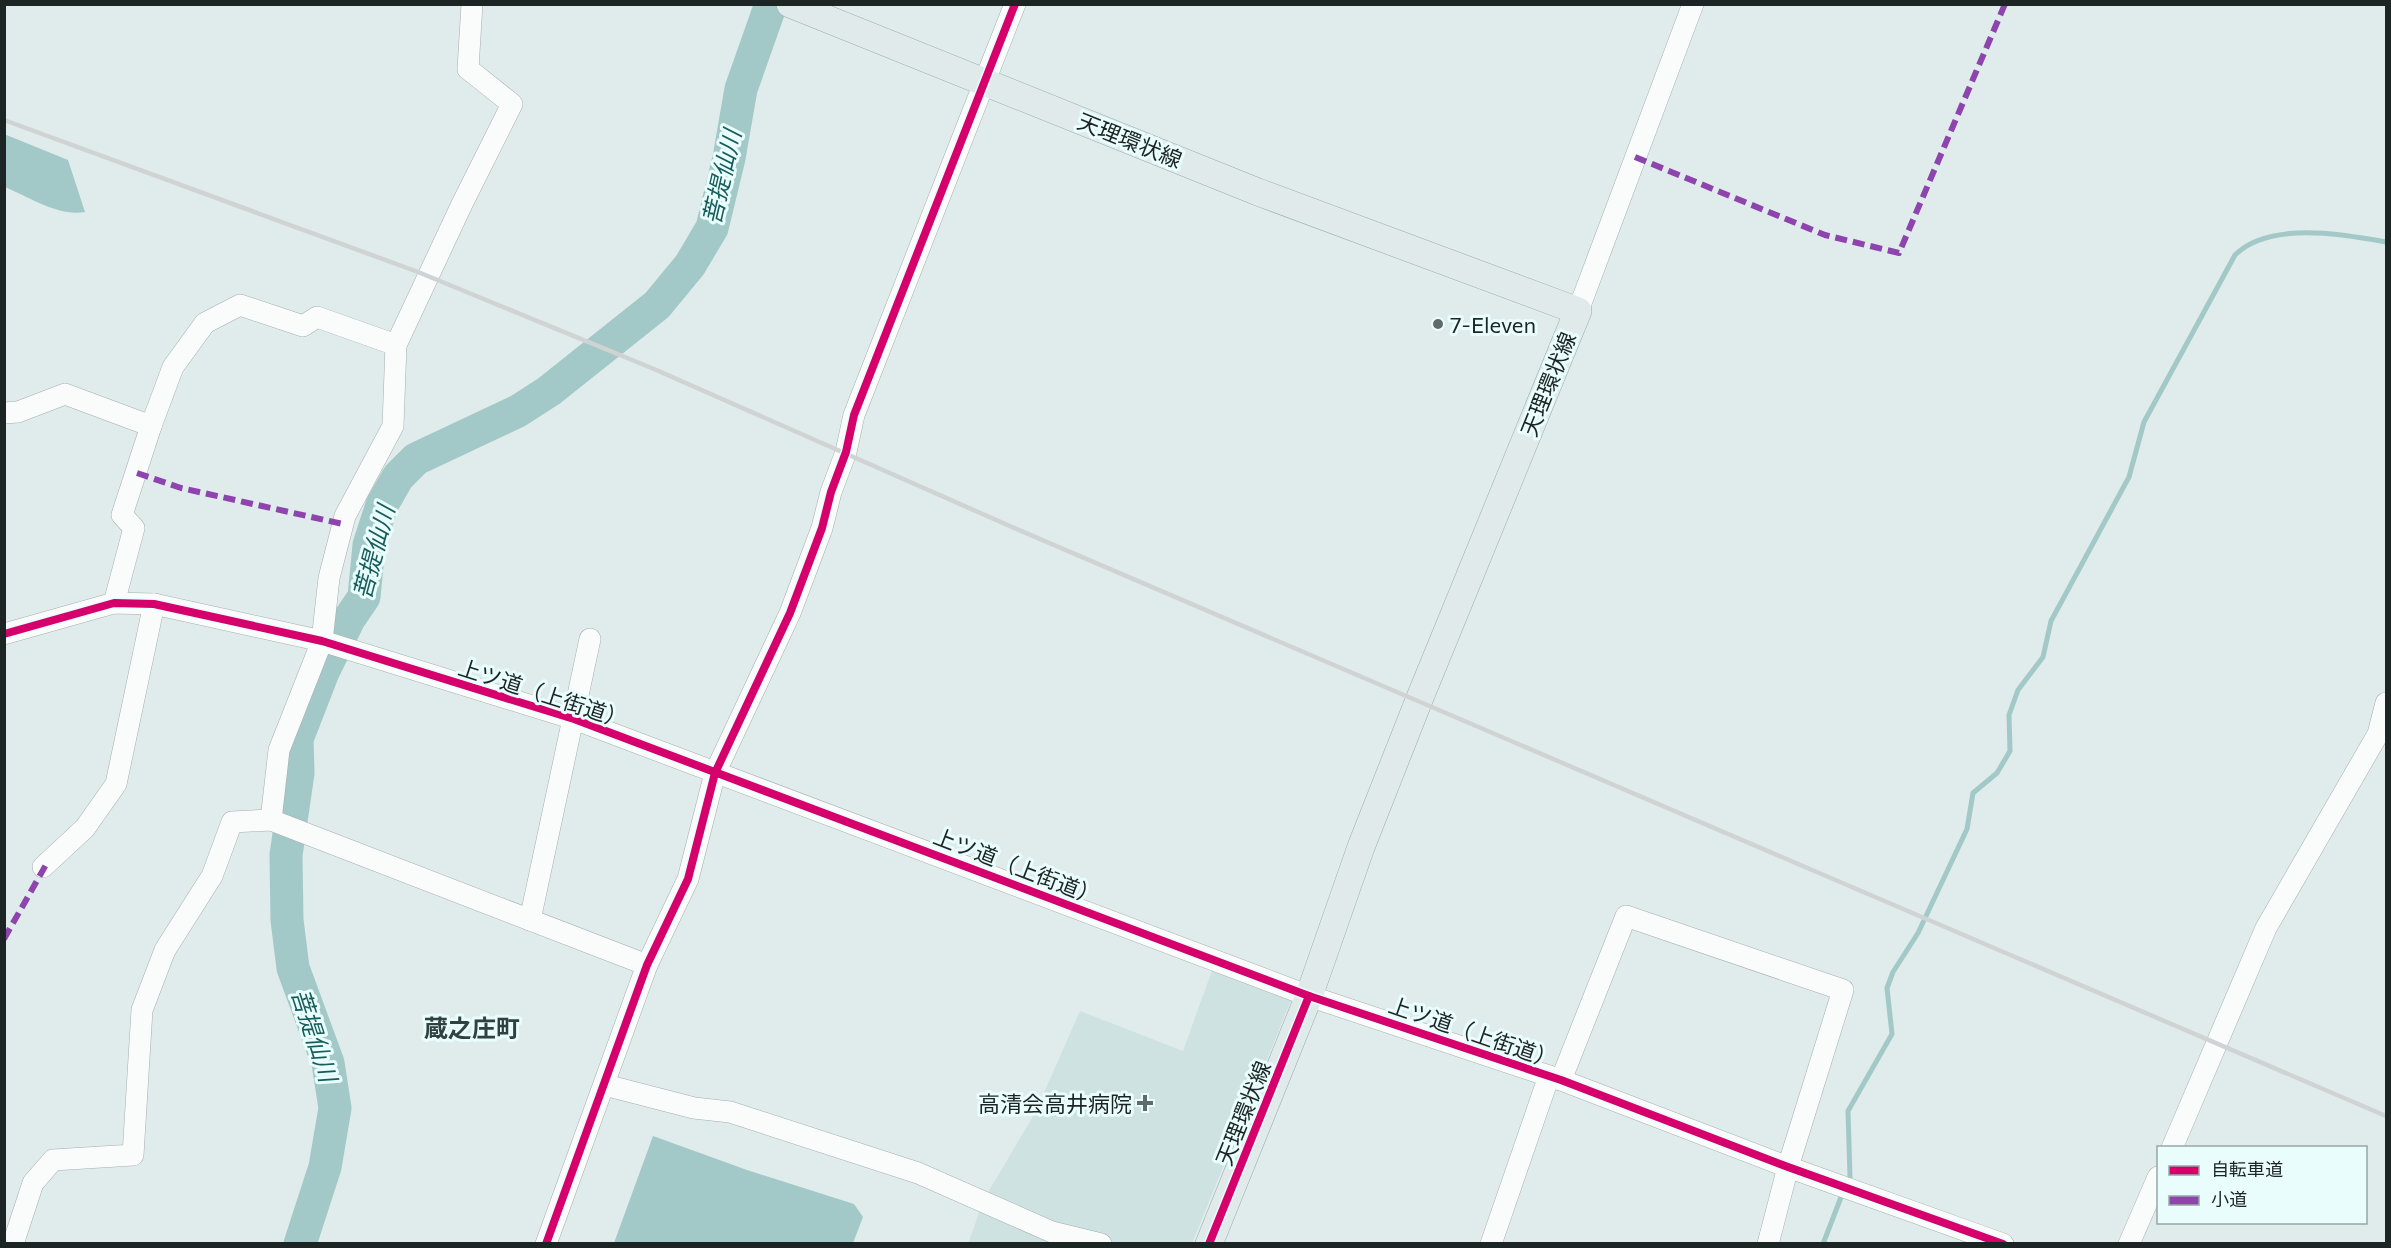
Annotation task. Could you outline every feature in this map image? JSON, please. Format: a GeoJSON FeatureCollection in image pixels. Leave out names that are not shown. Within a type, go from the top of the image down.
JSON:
{"type":"FeatureCollection","features":[{"type":"Feature","properties":{"kind":"main road","name":"天理環状線"},"geometry":{"type":"LineString","coordinates":[[792,6],[1258,192],[1578,311],[1361,846],[1309,996],[1209,1244]]}},
{"type":"Feature","properties":{"kind":"street"},"geometry":{"type":"LineString","coordinates":[[271,820],[279,750],[322,641],[329,578],[345,516],[393,426],[396,345],[462,204],[512,105],[468,69],[472,4]]}},
{"type":"Feature","properties":{"kind":"street"},"geometry":{"type":"LineString","coordinates":[[546,1244],[647,965],[688,879],[715,773],[790,613],[822,528],[831,492],[846,452],[854,415],[987,82],[1015,4]]}},
{"type":"Feature","properties":{"kind":"street"},"geometry":{"type":"LineString","coordinates":[[1578,311],[1693,4]]}},
{"type":"Feature","properties":{"kind":"street"},"geometry":{"type":"LineString","coordinates":[[114,603],[134,528],[122,515],[173,367],[205,323],[240,304],[303,326],[317,317],[330,320],[396,345]]}},
{"type":"Feature","properties":{"kind":"street"},"geometry":{"type":"LineString","coordinates":[[4,413],[18,412],[65,394],[151,426]]}},
{"type":"Feature","properties":{"kind":"street","name":"上ツ道（上街道）"},"geometry":{"type":"LineString","coordinates":[[4,634],[114,603],[154,604],[322,641],[574,719],[1309,996],[1555,1078],[1788,1167],[2003,1244]]}},
{"type":"Feature","properties":{"kind":"street"},"geometry":{"type":"LineString","coordinates":[[43,867],[85,828],[116,784],[154,604]]}},
{"type":"Feature","properties":{"kind":"street"},"geometry":{"type":"LineString","coordinates":[[530,920],[590,639]]}},
{"type":"Feature","properties":{"kind":"street"},"geometry":{"type":"LineString","coordinates":[[2173,1146],[2266,928],[2378,734],[2386,703]]}},
{"type":"Feature","properties":{"kind":"street"},"geometry":{"type":"LineString","coordinates":[[13,1244],[33,1183],[53,1160],[133,1155],[142,1010],[165,950],[212,876],[232,822],[271,820],[647,965]]}},
{"type":"Feature","properties":{"kind":"street"},"geometry":{"type":"LineString","coordinates":[[1491,1244],[1555,1078],[1626,916],[1843,990],[1788,1167],[1768,1244]]}},
{"type":"Feature","properties":{"kind":"street"},"geometry":{"type":"LineString","coordinates":[[605,1085],[694,1108],[730,1112],[918,1173],[1052,1232],[1101,1244]]}},
{"type":"Feature","properties":{"kind":"street"},"geometry":{"type":"LineString","coordinates":[[2129,1244],[2157,1179]]}},
{"type":"Feature","properties":{"kind":"shaded area","name":"高清会高井病院"},"geometry":{"type":"Polygon","coordinates":[[[1213,968],[1292,998],[1192,1243],[968,1244],[984,1199],[1035,1113],[1080,1011],[1183,1051],[1213,968]]]}},
{"type":"Feature","properties":{"kind":"water"},"geometry":{"type":"Polygon","coordinates":[[[4,134],[68,160],[85,212],[65,212],[55,209],[5,187],[4,134]]]}},
{"type":"Feature","properties":{"kind":"water"},"geometry":{"type":"Polygon","coordinates":[[[653,1136],[747,1170],[854,1204],[863,1217],[853,1243],[614,1243],[653,1136]]]}},
{"type":"Feature","properties":{"kind":"waterway","name":"菩提仙川"},"geometry":{"type":"LineString","coordinates":[[300,1244],[325,1167],[335,1108],[328,1063],[293,968],[287,920],[286,855],[298,773],[297,739],[323,672],[349,619],[364,597],[369,545],[382,505],[398,477],[416,459],[518,411],[549,391],[657,305],[690,265],[712,228],[729,158],[741,89],[771,4]]}},
{"type":"Feature","properties":{"kind":"waterway"},"geometry":{"type":"LineString","coordinates":[[1847,1183],[1850,1177],[1848,1111],[1892,1034],[1887,988],[1893,972],[1918,933],[1967,829],[1973,793],[1997,773],[2010,751],[2009,715],[2018,690],[2043,657],[2051,621],[2129,477],[2144,422],[2235,255],[2249,244],[2286,234],[2328,234],[2386,242]]}},
{"type":"Feature","properties":{"kind":"waterway"},"geometry":{"type":"LineString","coordinates":[[1823,1244],[1843,1192]]}},
{"type":"Feature","properties":{"kind":"railway"},"geometry":{"type":"LineString","coordinates":[[4,120],[418,272],[654,369],[1012,527],[2386,1116]]}},
{"type":"Feature","properties":{"kind":"marked path"},"geometry":{"type":"LineString","coordinates":[[1635,157],[1825,235],[1899,253],[2005,4]]}},
{"type":"Feature","properties":{"kind":"marked path"},"geometry":{"type":"LineString","coordinates":[[137,473],[181,488],[343,524]]}},
{"type":"Feature","properties":{"kind":"marked path"},"geometry":{"type":"LineString","coordinates":[[4,939],[47,863]]}},
{"type":"Feature","properties":{"kind":"cycle path"},"geometry":{"type":"LineString","coordinates":[[546,1244],[647,965],[688,879],[715,773],[790,613],[822,528],[831,492],[846,452],[854,415],[1015,4]]}},
{"type":"Feature","properties":{"kind":"cycle path"},"geometry":{"type":"LineString","coordinates":[[4,634],[114,603],[154,604],[322,641],[574,719],[1309,996],[1561,1080],[1788,1167],[2003,1244]]}},
{"type":"Feature","properties":{"kind":"cycle path"},"geometry":{"type":"LineString","coordinates":[[1209,1244],[1309,996]]}},
{"type":"Feature","properties":{"kind":"place","name":"7-Eleven"},"geometry":{"type":"Point","coordinates":[1438,324]}},
{"type":"Feature","properties":{"kind":"place","name":"高清会高井病院"},"geometry":{"type":"Point","coordinates":[1145,1103]}},
{"type":"Feature","properties":{"kind":"district","name":"蔵之庄町"},"geometry":{"type":"Point","coordinates":[472,1027]}}]}
